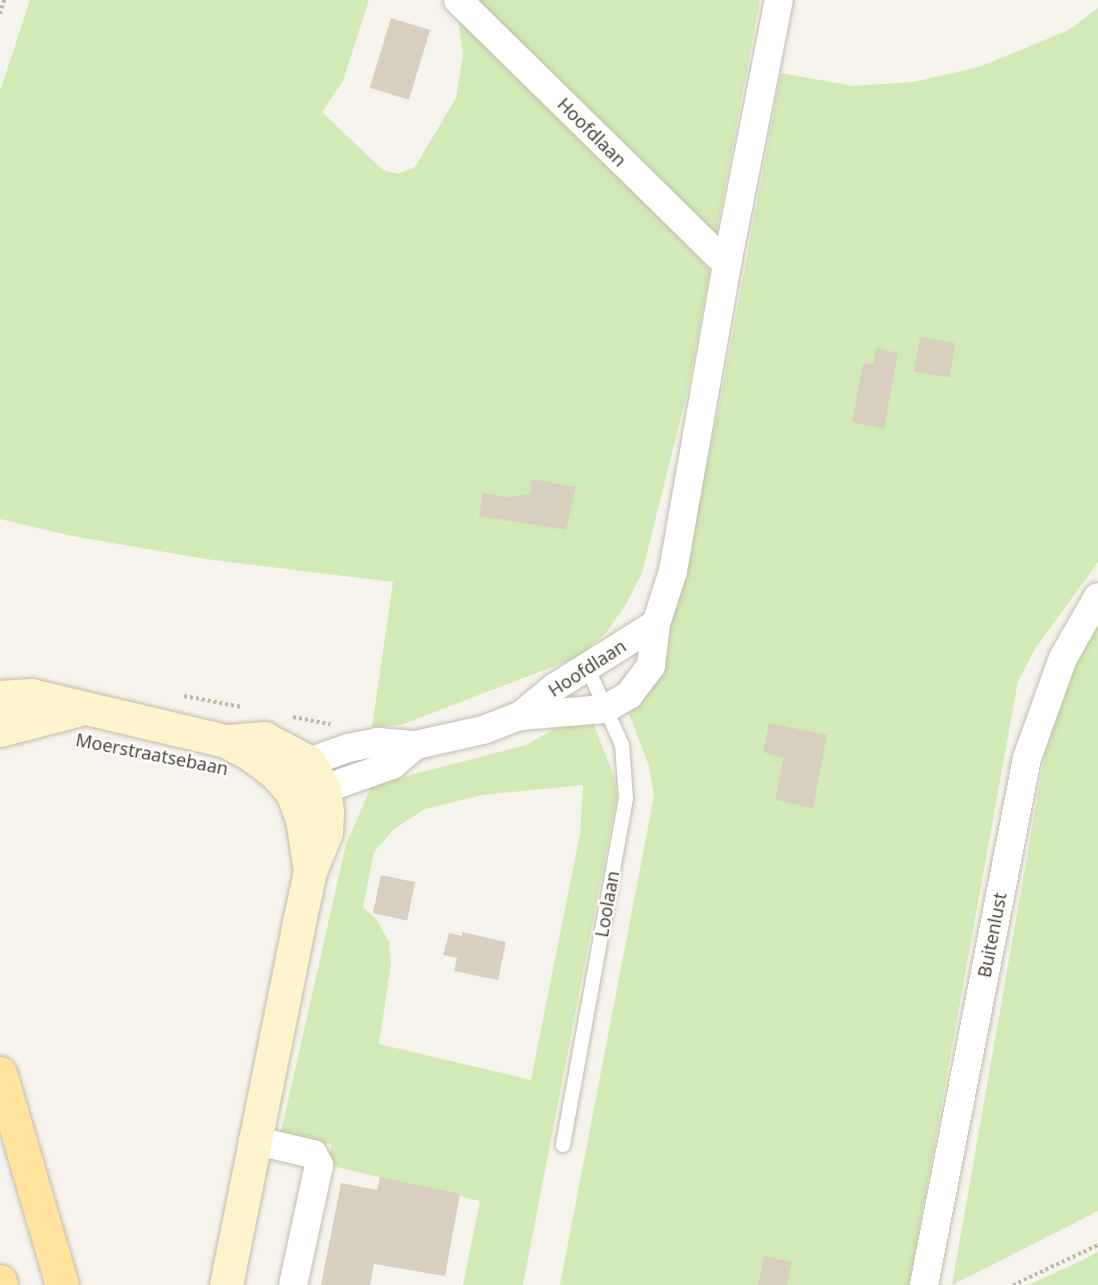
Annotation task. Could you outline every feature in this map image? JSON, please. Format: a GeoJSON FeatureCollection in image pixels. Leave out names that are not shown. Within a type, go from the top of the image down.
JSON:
{"type":"FeatureCollection","features":[{"type":"Feature","properties":{"kind":"main road"},"geometry":{"type":"LineString","coordinates":[[0,1073],[62,1285]]}},
{"type":"Feature","properties":{"kind":"street","name":"Hoofdlaan"},"geometry":{"type":"LineString","coordinates":[[458,0],[726,264]]}},
{"type":"Feature","properties":{"kind":"street","name":"Hoofdlaan"},"geometry":{"type":"LineString","coordinates":[[308,781],[318,756],[378,742],[416,745],[483,730],[520,716],[605,709],[629,695],[651,666],[656,624],[673,571],[726,264],[779,0]]}},
{"type":"Feature","properties":{"kind":"street","name":"Buitenlust"},"geometry":{"type":"LineString","coordinates":[[924,1285],[1027,758],[1063,658],[1098,597]]}},
{"type":"Feature","properties":{"kind":"street","name":"Hoofdlaan"},"geometry":{"type":"LineString","coordinates":[[520,716],[555,687],[588,669],[656,624]]}},
{"type":"Feature","properties":{"kind":"street","name":"Moerstraatsebaan"},"geometry":{"type":"LineString","coordinates":[[0,697],[31,695],[79,709],[226,741],[273,771],[308,781],[302,819],[310,871],[253,1140],[226,1285]]}},
{"type":"Feature","properties":{"kind":"street","name":"Moerstraatsebaan"},"geometry":{"type":"LineString","coordinates":[[0,730],[79,709]]}},
{"type":"Feature","properties":{"kind":"street"},"geometry":{"type":"LineString","coordinates":[[253,1140],[313,1154],[319,1165],[293,1285]]}},
{"type":"Feature","properties":{"kind":"lane","name":"Loolaan"},"geometry":{"type":"LineString","coordinates":[[563,1145],[626,799],[622,745],[588,669]]}},
{"type":"Feature","properties":{"kind":"path"},"geometry":{"type":"LineString","coordinates":[[0,14],[4,0]]}},
{"type":"Feature","properties":{"kind":"path"},"geometry":{"type":"LineString","coordinates":[[1013,1285],[1098,1245]]}},
{"type":"Feature","properties":{"kind":"green space"},"geometry":{"type":"Polygon","coordinates":[[[30,0],[369,0],[343,81],[322,112],[383,170],[398,174],[415,167],[456,98],[463,54],[457,12],[710,270],[688,389],[642,573],[625,606],[605,634],[578,657],[401,725],[372,727],[393,582],[206,559],[72,536],[0,519],[0,91],[30,0]]]}},
{"type":"Feature","properties":{"kind":"green space"},"geometry":{"type":"Polygon","coordinates":[[[476,0],[760,0],[715,240],[476,0]]]}},
{"type":"Feature","properties":{"kind":"green space"},"geometry":{"type":"Polygon","coordinates":[[[1098,8],[1098,562],[1035,649],[1018,681],[909,1285],[560,1285],[654,796],[649,766],[617,683],[648,651],[674,614],[720,402],[781,73],[853,86],[913,82],[979,67],[1069,30],[1098,8]]]}},
{"type":"Feature","properties":{"kind":"green space"},"geometry":{"type":"Polygon","coordinates":[[[1098,617],[1098,1211],[952,1285],[1049,731],[1072,659],[1098,617]]]}},
{"type":"Feature","properties":{"kind":"green space"},"geometry":{"type":"Polygon","coordinates":[[[588,710],[614,776],[617,796],[523,1285],[463,1285],[480,1201],[328,1165],[332,1145],[281,1132],[346,844],[372,785],[526,745],[588,710]],[[583,785],[483,795],[425,809],[394,829],[374,852],[363,907],[377,920],[389,942],[391,964],[379,1044],[531,1080],[580,834],[583,785]]]}},
{"type":"Feature","properties":{"kind":"green space"},"geometry":{"type":"Polygon","coordinates":[[[1098,1252],[1098,1285],[1028,1285],[1081,1261],[1098,1252]]]}},
{"type":"Feature","properties":{"kind":"building"},"geometry":{"type":"Polygon","coordinates":[[[391,18],[430,30],[409,100],[370,88],[391,18]]]}},
{"type":"Feature","properties":{"kind":"building"},"geometry":{"type":"Polygon","coordinates":[[[920,337],[955,343],[949,378],[914,371],[920,337]]]}},
{"type":"Feature","properties":{"kind":"building"},"geometry":{"type":"Polygon","coordinates":[[[876,348],[898,353],[884,429],[852,422],[863,363],[873,365],[876,348]]]}},
{"type":"Feature","properties":{"kind":"building"},"geometry":{"type":"Polygon","coordinates":[[[532,479],[576,487],[566,530],[479,516],[483,493],[507,497],[530,494],[532,479]]]}},
{"type":"Feature","properties":{"kind":"building"},"geometry":{"type":"Polygon","coordinates":[[[769,723],[827,735],[813,808],[775,800],[784,758],[763,752],[769,723]]]}},
{"type":"Feature","properties":{"kind":"building"},"geometry":{"type":"Polygon","coordinates":[[[381,875],[415,882],[407,920],[373,913],[381,875]]]}},
{"type":"Feature","properties":{"kind":"building"},"geometry":{"type":"Polygon","coordinates":[[[462,932],[506,942],[498,980],[454,971],[457,958],[443,955],[449,933],[462,936],[462,932]]]}},
{"type":"Feature","properties":{"kind":"building"},"geometry":{"type":"Polygon","coordinates":[[[380,1177],[460,1194],[445,1276],[374,1264],[370,1285],[321,1285],[341,1183],[377,1190],[380,1177]]]}},
{"type":"Feature","properties":{"kind":"building"},"geometry":{"type":"Polygon","coordinates":[[[764,1256],[792,1262],[787,1285],[758,1285],[764,1256]]]}}]}
